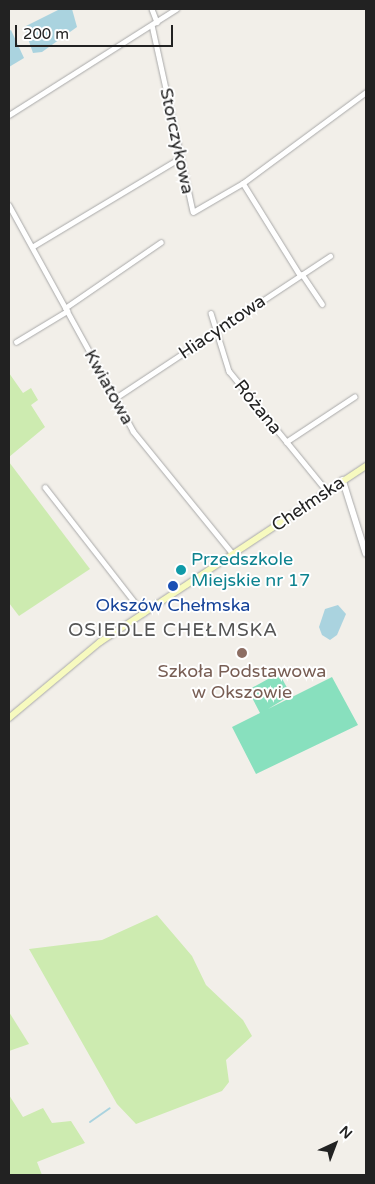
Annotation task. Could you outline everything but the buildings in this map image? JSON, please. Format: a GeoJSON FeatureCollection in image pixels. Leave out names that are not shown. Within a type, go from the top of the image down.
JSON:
{"type":"FeatureCollection","features":[{"type":"Feature","properties":{"kind":"main road","name":"Chełmska"},"geometry":{"type":"LineString","coordinates":[[9,718],[94,646],[366,466]]}},
{"type":"Feature","properties":{"kind":"street","name":"Storczykowa"},"geometry":{"type":"LineString","coordinates":[[152,9],[180,158],[193,212],[243,183]]}},
{"type":"Feature","properties":{"kind":"street"},"geometry":{"type":"LineString","coordinates":[[9,115],[176,9]]}},
{"type":"Feature","properties":{"kind":"street"},"geometry":{"type":"LineString","coordinates":[[322,304],[243,183],[366,92]]}},
{"type":"Feature","properties":{"kind":"street"},"geometry":{"type":"LineString","coordinates":[[32,247],[180,158]]}},
{"type":"Feature","properties":{"kind":"street","name":"Kwiatowa"},"geometry":{"type":"LineString","coordinates":[[9,205],[133,431],[233,554]]}},
{"type":"Feature","properties":{"kind":"street"},"geometry":{"type":"LineString","coordinates":[[16,342],[66,310],[161,242]]}},
{"type":"Feature","properties":{"kind":"street","name":"Hiacyntowa"},"geometry":{"type":"LineString","coordinates":[[114,399],[330,256]]}},
{"type":"Feature","properties":{"kind":"street","name":"Różana"},"geometry":{"type":"LineString","coordinates":[[211,313],[229,370],[327,491]]}},
{"type":"Feature","properties":{"kind":"street"},"geometry":{"type":"LineString","coordinates":[[286,442],[354,398]]}},
{"type":"Feature","properties":{"kind":"street"},"geometry":{"type":"LineString","coordinates":[[343,480],[366,552]]}},
{"type":"Feature","properties":{"kind":"street"},"geometry":{"type":"LineString","coordinates":[[45,488],[143,613]]}},
{"type":"Feature","properties":{"kind":"green space"},"geometry":{"type":"Polygon","coordinates":[[[9,373],[23,393],[31,388],[38,400],[31,405],[45,427],[9,457],[9,373]]]}},
{"type":"Feature","properties":{"kind":"green space"},"geometry":{"type":"Polygon","coordinates":[[[9,462],[90,569],[19,616],[9,603],[9,462]]]}},
{"type":"Feature","properties":{"kind":"green space"},"geometry":{"type":"Polygon","coordinates":[[[279,673],[291,695],[268,709],[332,677],[358,725],[256,774],[232,727],[260,713],[248,690],[279,673]]]}},
{"type":"Feature","properties":{"kind":"green space"},"geometry":{"type":"Polygon","coordinates":[[[157,915],[192,956],[206,985],[243,1020],[252,1036],[226,1060],[229,1082],[222,1091],[136,1124],[117,1104],[29,949],[102,940],[157,915]]]}},
{"type":"Feature","properties":{"kind":"green space"},"geometry":{"type":"Polygon","coordinates":[[[9,1012],[29,1044],[9,1051],[9,1012]]]}},
{"type":"Feature","properties":{"kind":"green space"},"geometry":{"type":"Polygon","coordinates":[[[9,1095],[23,1117],[43,1108],[52,1123],[71,1121],[85,1143],[37,1162],[42,1175],[9,1175],[9,1095]]]}},
{"type":"Feature","properties":{"kind":"water"},"geometry":{"type":"Polygon","coordinates":[[[60,9],[72,9],[77,27],[42,52],[33,53],[24,27],[60,9]]]}},
{"type":"Feature","properties":{"kind":"water"},"geometry":{"type":"Polygon","coordinates":[[[11,30],[24,58],[9,67],[9,31],[11,30]]]}},
{"type":"Feature","properties":{"kind":"water"},"geometry":{"type":"Polygon","coordinates":[[[338,605],[346,614],[337,635],[330,640],[322,635],[319,627],[325,609],[338,605]]]}},
{"type":"Feature","properties":{"kind":"waterway"},"geometry":{"type":"LineString","coordinates":[[90,1122],[110,1108]]}},
{"type":"Feature","properties":{"kind":"place","name":"Przedszkole Miejskie nr 17"},"geometry":{"type":"Point","coordinates":[181,570]}},
{"type":"Feature","properties":{"kind":"place","name":"Okszów Chełmska"},"geometry":{"type":"Point","coordinates":[173,586]}},
{"type":"Feature","properties":{"kind":"place","name":"Szkoła Podstawowa w Okszowie"},"geometry":{"type":"Point","coordinates":[242,653]}},
{"type":"Feature","properties":{"kind":"district","name":"OSIEDLE CHEŁMSKA"},"geometry":{"type":"Point","coordinates":[173,631]}}]}
